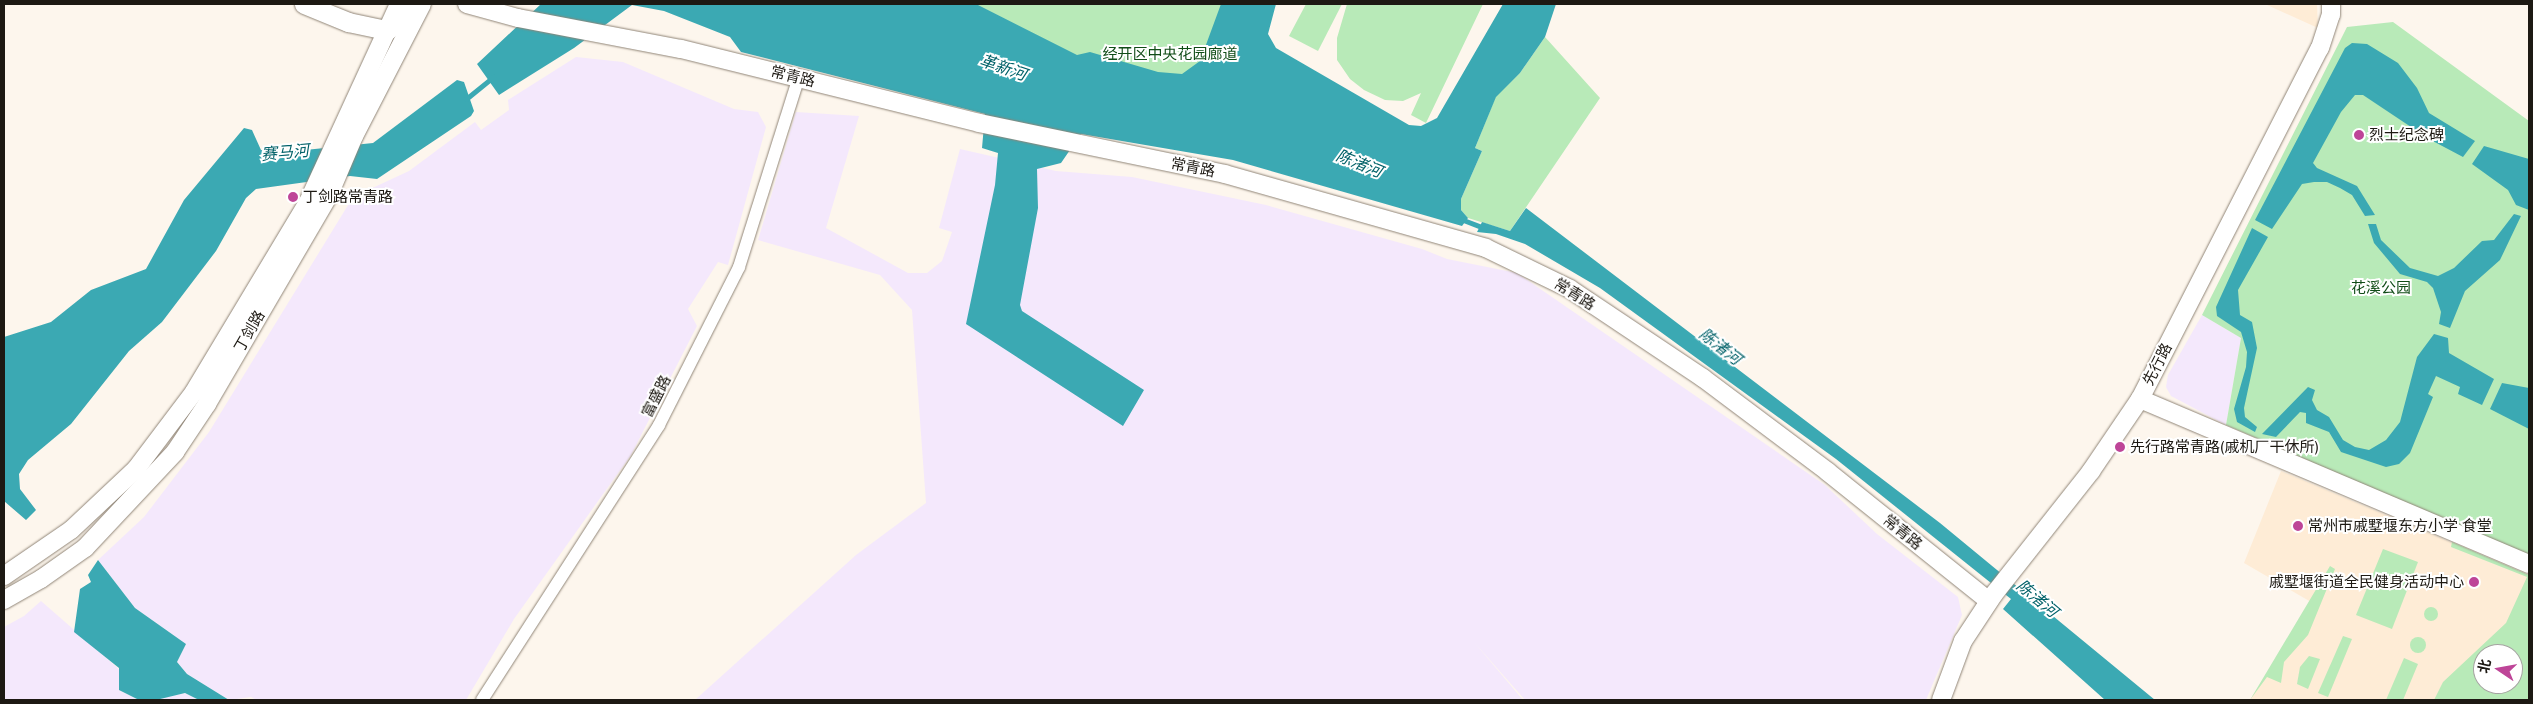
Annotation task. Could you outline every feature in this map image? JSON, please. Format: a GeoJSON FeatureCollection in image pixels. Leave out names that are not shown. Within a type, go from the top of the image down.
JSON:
{"type":"FeatureCollection","features":[{"type":"Feature","properties":{"kind":"main road"},"geometry":{"type":"LineString","coordinates":[[304,4],[348,22],[387,30],[417,4]]}},
{"type":"Feature","properties":{"kind":"street","name":"丁剑路"},"geometry":{"type":"LineString","coordinates":[[4,600],[41,579],[84,548],[175,452],[329,195],[346,136],[399,4]]}},
{"type":"Feature","properties":{"kind":"street","name":"丁剑路"},"geometry":{"type":"LineString","coordinates":[[4,576],[71,530],[136,469],[194,392],[308,202],[422,4]]}},
{"type":"Feature","properties":{"kind":"street","name":"常青路"},"geometry":{"type":"LineString","coordinates":[[467,4],[518,18],[681,49],[979,123],[1225,174],[1407,224],[1486,248],[1532,268],[1570,289],[1703,378],[1992,598]]}},
{"type":"Feature","properties":{"kind":"street","name":"先行路"},"geometry":{"type":"LineString","coordinates":[[1941,700],[1963,641],[1992,598],[2091,471],[2140,399],[2320,48],[2331,15],[2331,4]]}},
{"type":"Feature","properties":{"kind":"street","name":"富盛路"},"geometry":{"type":"LineString","coordinates":[[482,700],[664,417],[739,267],[799,77]]}},
{"type":"Feature","properties":{"kind":"street"},"geometry":{"type":"LineString","coordinates":[[2140,399],[2529,564]]}},
{"type":"Feature","properties":{"kind":"shaded area"},"geometry":{"type":"Polygon","coordinates":[[[2265,4],[2317,4],[2318,28],[2265,4]]]}},
{"type":"Feature","properties":{"kind":"shaded area"},"geometry":{"type":"Polygon","coordinates":[[[576,57],[623,62],[734,109],[758,112],[766,127],[728,265],[718,262],[688,309],[697,326],[631,455],[514,619],[466,700],[257,700],[251,697],[229,700],[187,674],[177,662],[186,644],[135,608],[98,560],[144,517],[209,432],[353,197],[409,171],[475,122],[481,130],[509,110],[508,100],[576,57]]]}},
{"type":"Feature","properties":{"kind":"shaded area"},"geometry":{"type":"Polygon","coordinates":[[[796,112],[859,116],[826,228],[908,273],[927,273],[942,261],[952,232],[939,228],[960,149],[1056,171],[1132,177],[1266,205],[1422,249],[1447,259],[1517,273],[1825,485],[1877,534],[1958,597],[1962,615],[1926,700],[1525,700],[1474,642],[1523,700],[695,700],[856,555],[926,503],[912,310],[880,275],[758,240],[796,112]]]}},
{"type":"Feature","properties":{"kind":"shaded area"},"geometry":{"type":"Polygon","coordinates":[[[2202,315],[2241,338],[2226,425],[2171,396],[2166,387],[2168,375],[2202,315]]]}},
{"type":"Feature","properties":{"kind":"shaded area"},"geometry":{"type":"Polygon","coordinates":[[[2281,471],[2529,575],[2529,700],[2250,700],[2311,602],[2244,563],[2281,471]]]}},
{"type":"Feature","properties":{"kind":"shaded area"},"geometry":{"type":"Polygon","coordinates":[[[41,601],[119,669],[119,690],[139,700],[4,700],[4,627],[24,616],[41,601]]]}},
{"type":"Feature","properties":{"kind":"shaded area"},"geometry":{"type":"Polygon","coordinates":[[[185,693],[199,700],[156,700],[157,698],[185,693]]]}},
{"type":"Feature","properties":{"kind":"green space","name":"经开区中央花园廊道"},"geometry":{"type":"Polygon","coordinates":[[[868,4],[1237,4],[1210,93],[868,4]]]}},
{"type":"Feature","properties":{"kind":"green space"},"geometry":{"type":"Polygon","coordinates":[[[1306,4],[1342,4],[1318,51],[1289,36],[1306,4]]]}},
{"type":"Feature","properties":{"kind":"green space"},"geometry":{"type":"Polygon","coordinates":[[[1347,4],[1483,4],[1426,123],[1411,115],[1421,93],[1403,101],[1385,100],[1364,90],[1350,79],[1337,60],[1337,38],[1347,4]]]}},
{"type":"Feature","properties":{"kind":"green space","name":"花溪公园"},"geometry":{"type":"Polygon","coordinates":[[[2393,22],[2529,121],[2529,556],[2226,425],[2241,338],[2202,315],[2347,27],[2393,22]]]}},
{"type":"Feature","properties":{"kind":"green space"},"geometry":{"type":"Polygon","coordinates":[[[1545,37],[1600,98],[1510,231],[1468,218],[1461,210],[1461,199],[1482,151],[1475,148],[1496,96],[1520,73],[1545,37]]]}},
{"type":"Feature","properties":{"kind":"green space"},"geometry":{"type":"Polygon","coordinates":[[[2452,542],[2529,575],[2529,700],[2434,700],[2443,682],[2473,654],[2473,694],[2523,694],[2523,644],[2484,644],[2506,623],[2527,577],[2451,547],[2452,542]]]}},
{"type":"Feature","properties":{"kind":"green space"},"geometry":{"type":"Polygon","coordinates":[[[2383,549],[2418,562],[2392,629],[2356,615],[2383,549]]]}},
{"type":"Feature","properties":{"kind":"green space"},"geometry":{"type":"Polygon","coordinates":[[[2330,566],[2335,569],[2308,635],[2284,662],[2281,683],[2267,677],[2250,700],[2330,566]]]}},
{"type":"Feature","properties":{"kind":"green space"},"geometry":{"type":"Polygon","coordinates":[[[2428,607],[2434,607],[2438,614],[2434,621],[2428,621],[2424,617],[2424,611],[2428,607]]]}},
{"type":"Feature","properties":{"kind":"green space"},"geometry":{"type":"Polygon","coordinates":[[[2343,636],[2352,639],[2328,697],[2318,693],[2343,636]]]}},
{"type":"Feature","properties":{"kind":"green space"},"geometry":{"type":"Polygon","coordinates":[[[2415,637],[2421,637],[2426,642],[2424,651],[2415,653],[2410,648],[2410,642],[2415,637]]]}},
{"type":"Feature","properties":{"kind":"green space"},"geometry":{"type":"Polygon","coordinates":[[[2309,656],[2320,659],[2308,689],[2297,684],[2300,667],[2309,656]]]}},
{"type":"Feature","properties":{"kind":"green space"},"geometry":{"type":"Polygon","coordinates":[[[2404,658],[2418,664],[2403,700],[2386,700],[2404,658]]]}},
{"type":"Feature","properties":{"kind":"water","name":"革新河"},"geometry":{"type":"Polygon","coordinates":[[[541,4],[976,4],[1077,55],[1090,52],[1158,72],[1182,74],[1200,61],[1221,4],[1276,4],[1268,34],[1276,48],[1409,125],[1421,126],[1437,118],[1503,4],[1556,4],[1545,37],[1520,73],[1496,97],[1475,148],[1482,151],[1461,199],[1461,210],[1468,218],[1462,226],[1233,160],[1081,134],[1061,163],[1037,169],[1038,208],[1020,305],[1022,311],[1144,390],[1123,426],[966,324],[995,185],[998,153],[982,148],[985,114],[741,52],[730,37],[664,11],[632,5],[574,48],[499,95],[477,64],[541,4]]]}},
{"type":"Feature","properties":{"kind":"water"},"geometry":{"type":"Polygon","coordinates":[[[2352,43],[2367,44],[2398,63],[2417,88],[2429,113],[2475,141],[2463,157],[2429,139],[2363,95],[2355,95],[2341,112],[2313,163],[2317,168],[2357,186],[2375,215],[2365,216],[2352,195],[2340,188],[2327,182],[2314,182],[2302,184],[2272,229],[2255,220],[2345,48],[2352,43]]]}},
{"type":"Feature","properties":{"kind":"water"},"geometry":{"type":"Polygon","coordinates":[[[457,80],[464,82],[474,111],[471,116],[377,179],[350,176],[256,189],[246,198],[216,251],[162,322],[129,351],[71,424],[28,460],[19,474],[20,489],[36,510],[26,520],[4,501],[4,337],[51,322],[91,290],[146,269],[184,200],[244,128],[252,130],[261,150],[276,153],[373,143],[457,80]]]}},
{"type":"Feature","properties":{"kind":"water"},"geometry":{"type":"Polygon","coordinates":[[[2484,146],[2529,159],[2529,210],[2516,205],[2508,190],[2472,164],[2484,146]]]}},
{"type":"Feature","properties":{"kind":"water"},"geometry":{"type":"Polygon","coordinates":[[[1526,208],[1940,523],[2155,700],[2105,700],[2003,609],[2011,599],[1836,459],[1600,288],[1525,244],[1496,234],[1477,232],[1482,222],[1510,231],[1526,208]]]}},
{"type":"Feature","properties":{"kind":"water"},"geometry":{"type":"Polygon","coordinates":[[[2514,214],[2521,216],[2500,260],[2465,291],[2450,328],[2439,324],[2441,312],[2433,288],[2427,282],[2400,274],[2374,243],[2368,224],[2376,224],[2381,240],[2410,268],[2438,276],[2454,268],[2482,241],[2494,240],[2514,214]]]}},
{"type":"Feature","properties":{"kind":"water"},"geometry":{"type":"Polygon","coordinates":[[[2252,228],[2268,237],[2238,290],[2240,315],[2252,322],[2257,348],[2244,408],[2245,417],[2257,427],[2255,432],[2237,422],[2234,409],[2246,367],[2247,352],[2241,332],[2217,316],[2216,307],[2252,228]]]}},
{"type":"Feature","properties":{"kind":"water"},"geometry":{"type":"Polygon","coordinates":[[[2434,334],[2448,338],[2449,353],[2494,379],[2482,405],[2458,394],[2460,387],[2436,376],[2428,394],[2433,397],[2410,453],[2399,464],[2386,467],[2341,452],[2329,432],[2306,423],[2306,413],[2300,412],[2276,437],[2262,434],[2308,387],[2315,390],[2312,400],[2317,410],[2329,417],[2343,440],[2355,447],[2369,450],[2386,440],[2400,422],[2417,357],[2434,334]]]}},
{"type":"Feature","properties":{"kind":"water"},"geometry":{"type":"Polygon","coordinates":[[[2502,383],[2529,388],[2529,429],[2490,409],[2502,383]]]}},
{"type":"Feature","properties":{"kind":"water"},"geometry":{"type":"Polygon","coordinates":[[[98,560],[135,608],[186,644],[177,662],[187,674],[229,700],[199,700],[185,693],[156,700],[139,700],[119,690],[119,668],[74,632],[80,589],[91,582],[88,575],[98,560]]]}},
{"type":"Feature","properties":{"kind":"waterway","name":"赛马河"},"geometry":{"type":"LineString","coordinates":[[466,99],[493,77]]}},
{"type":"Feature","properties":{"kind":"waterway","name":"陈渚河"},"geometry":{"type":"LineString","coordinates":[[1461,219],[1484,228]]}},
{"type":"Feature","properties":{"kind":"place","name":"烈士纪念碑"},"geometry":{"type":"Point","coordinates":[2359,135]}},
{"type":"Feature","properties":{"kind":"place","name":"丁剑路常青路"},"geometry":{"type":"Point","coordinates":[293,197]}},
{"type":"Feature","properties":{"kind":"place","name":"先行路常青路(戚机厂干休所)"},"geometry":{"type":"Point","coordinates":[2120,447]}},
{"type":"Feature","properties":{"kind":"place","name":"常州市戚墅堰东方小学 食堂"},"geometry":{"type":"Point","coordinates":[2298,526]}},
{"type":"Feature","properties":{"kind":"place","name":"戚墅堰街道全民健身活动中心"},"geometry":{"type":"Point","coordinates":[2474,582]}}]}
